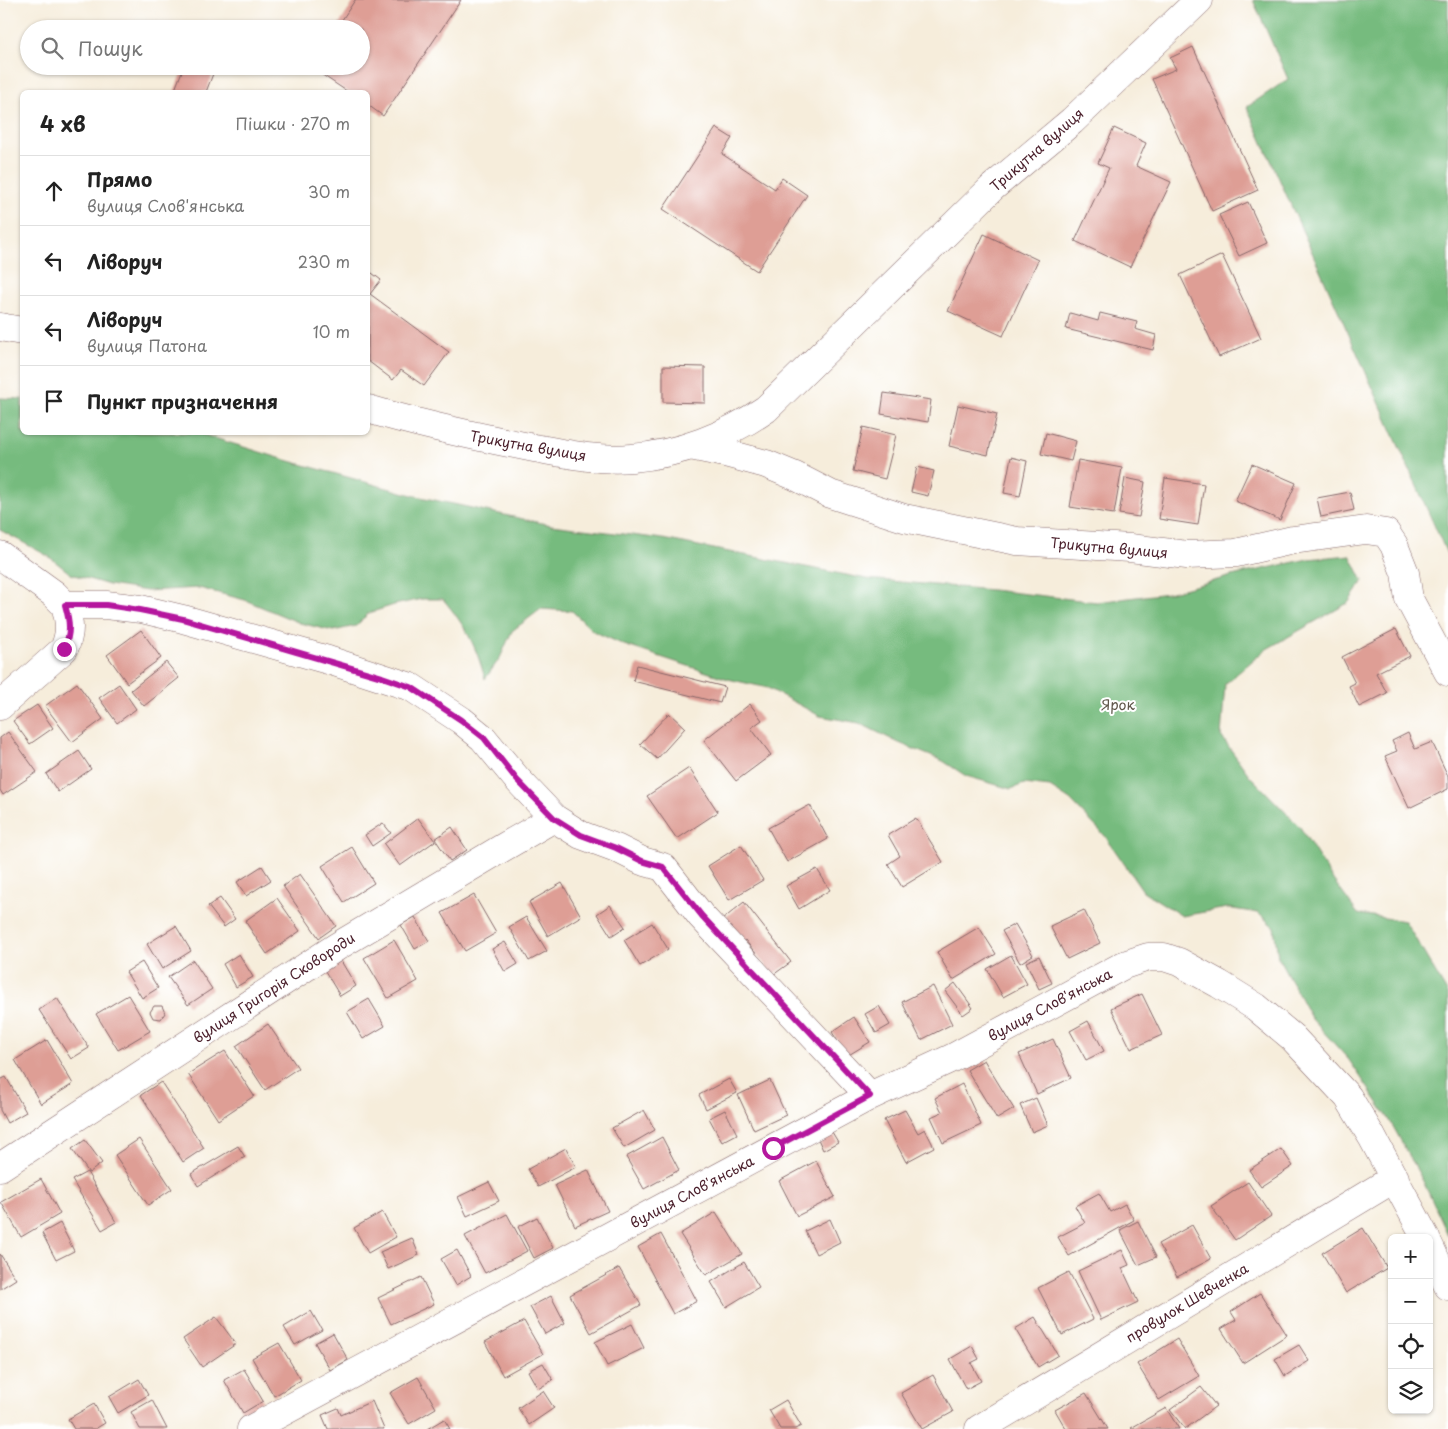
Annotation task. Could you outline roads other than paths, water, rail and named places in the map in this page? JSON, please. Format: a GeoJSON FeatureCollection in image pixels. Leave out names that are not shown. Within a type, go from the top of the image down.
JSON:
{"type":"FeatureCollection","features":[{"type":"Feature","properties":{"kind":"street","name":"Трикутна вулиця"},"geometry":{"type":"LineString","coordinates":[[370,410],[478,437],[598,458],[632,458],[663,454],[690,446],[749,420],[766,409],[993,187],[1072,122],[1199,0]]}},
{"type":"Feature","properties":{"kind":"street"},"geometry":{"type":"LineString","coordinates":[[0,327],[20,331]]}},
{"type":"Feature","properties":{"kind":"street","name":"Трикутна вулиця"},"geometry":{"type":"LineString","coordinates":[[690,446],[766,464],[830,494],[904,518],[1017,541],[1130,548],[1188,554],[1236,553],[1293,540],[1366,530],[1386,533],[1394,545],[1405,573],[1409,599],[1448,672]]}},
{"type":"Feature","properties":{"kind":"street"},"geometry":{"type":"LineString","coordinates":[[0,555],[46,588],[65,605],[69,618],[69,637],[64,649],[0,706]]}},
{"type":"Feature","properties":{"kind":"street"},"geometry":{"type":"LineString","coordinates":[[65,605],[106,605],[183,619],[328,660],[411,687],[461,720],[484,738],[517,780],[554,818],[581,835],[616,848],[642,861],[663,867],[702,916],[870,1096]]}},
{"type":"Feature","properties":{"kind":"street","name":"вулиця Григорія Сковороди"},"geometry":{"type":"LineString","coordinates":[[0,1168],[338,946],[554,818]]}},
{"type":"Feature","properties":{"kind":"street","name":"вулиця Слов'янська"},"geometry":{"type":"LineString","coordinates":[[252,1429],[870,1096],[952,1058],[1124,965],[1148,957],[1164,957],[1195,971],[1249,1002],[1292,1037],[1348,1097],[1395,1178]]}},
{"type":"Feature","properties":{"kind":"street"},"geometry":{"type":"LineString","coordinates":[[1395,1178],[1424,1234]]}},
{"type":"Feature","properties":{"kind":"street","name":"провулок Шевченка"},"geometry":{"type":"LineString","coordinates":[[979,1429],[1395,1178]]}},
{"type":"Feature","properties":{"kind":"street"},"geometry":{"type":"LineString","coordinates":[[1433,1254],[1448,1286]]}},
{"type":"Feature","properties":{"kind":"park label","name":"Ярок"},"geometry":{"type":"Point","coordinates":[1118,705]}}]}
